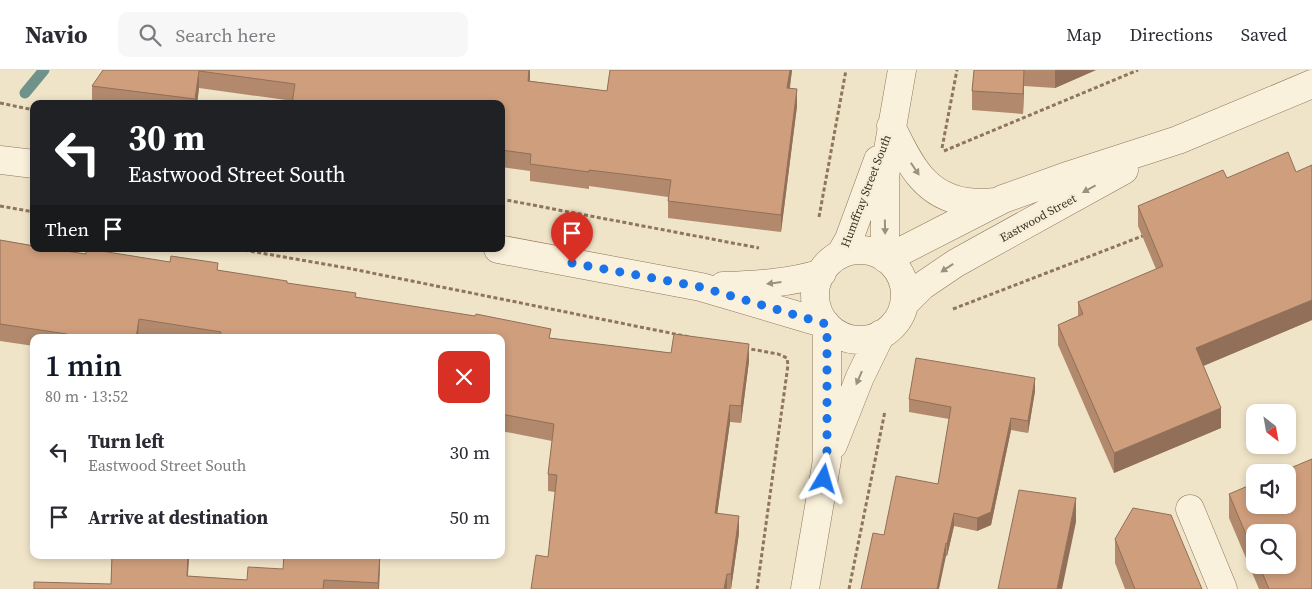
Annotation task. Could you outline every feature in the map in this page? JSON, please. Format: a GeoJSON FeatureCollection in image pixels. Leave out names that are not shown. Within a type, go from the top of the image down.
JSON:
{"type":"FeatureCollection","features":[{"type":"Feature","properties":{"kind":"street","name":"Humffray Street South"},"geometry":{"type":"LineString","coordinates":[[886,258],[885,180],[891,126],[902,70]]}},
{"type":"Feature","properties":{"kind":"street","name":"Eastwood Street"},"geometry":{"type":"LineString","coordinates":[[886,258],[1003,199],[1178,140],[1312,84]]}},
{"type":"Feature","properties":{"kind":"street","name":"Humffray Street South"},"geometry":{"type":"LineString","coordinates":[[831,264],[844,251],[852,233],[891,126]]}},
{"type":"Feature","properties":{"kind":"street"},"geometry":{"type":"LineString","coordinates":[[891,126],[917,172],[936,192],[956,200],[969,202],[992,203],[1003,199]]}},
{"type":"Feature","properties":{"kind":"street","name":"Eastwood Street"},"geometry":{"type":"LineString","coordinates":[[904,304],[922,286],[956,263],[1178,140]]}},
{"type":"Feature","properties":{"kind":"street"},"geometry":{"type":"LineString","coordinates":[[0,160],[30,164]]}},
{"type":"Feature","properties":{"kind":"street"},"geometry":{"type":"LineString","coordinates":[[505,250],[701,287],[826,325],[848,338],[867,339],[891,328],[904,304],[905,295],[902,278],[897,270],[886,258],[866,251],[846,252],[831,264],[797,280],[701,287]]}},
{"type":"Feature","properties":{"kind":"street"},"geometry":{"type":"LineString","coordinates":[[805,589],[827,460],[826,325],[820,316],[816,287],[831,264]]}},
{"type":"Feature","properties":{"kind":"street"},"geometry":{"type":"LineString","coordinates":[[827,460],[860,377],[881,334]]}},
{"type":"Feature","properties":{"kind":"street"},"geometry":{"type":"LineString","coordinates":[[1190,509],[1223,589]]}},
{"type":"Feature","properties":{"kind":"path"},"geometry":{"type":"LineString","coordinates":[[818,219],[846,70]]}},
{"type":"Feature","properties":{"kind":"path"},"geometry":{"type":"LineString","coordinates":[[957,70],[941,152],[1138,70]]}},
{"type":"Feature","properties":{"kind":"path"},"geometry":{"type":"LineString","coordinates":[[0,103],[30,109]]}},
{"type":"Feature","properties":{"kind":"path"},"geometry":{"type":"LineString","coordinates":[[505,200],[768,250]]}},
{"type":"Feature","properties":{"kind":"path"},"geometry":{"type":"LineString","coordinates":[[0,206],[30,211]]}},
{"type":"Feature","properties":{"kind":"path"},"geometry":{"type":"LineString","coordinates":[[952,309],[1146,235]]}},
{"type":"Feature","properties":{"kind":"path"},"geometry":{"type":"LineString","coordinates":[[255,252],[347,268],[692,337]]}},
{"type":"Feature","properties":{"kind":"path"},"geometry":{"type":"LineString","coordinates":[[740,346],[778,354],[787,358],[788,366],[757,589]]}},
{"type":"Feature","properties":{"kind":"path"},"geometry":{"type":"LineString","coordinates":[[849,589],[887,404]]}},
{"type":"Feature","properties":{"kind":"building"},"geometry":{"type":"Polygon","coordinates":[[[103,70],[529,70],[528,81],[607,91],[610,70],[790,70],[787,88],[797,89],[781,215],[668,201],[671,180],[530,164],[531,154],[505,151],[505,100],[293,100],[295,84],[199,71],[195,99],[92,86],[103,70]]]}},
{"type":"Feature","properties":{"kind":"building"},"geometry":{"type":"Polygon","coordinates":[[[974,70],[1024,70],[1023,94],[972,91],[974,70]]]}},
{"type":"Feature","properties":{"kind":"building"},"geometry":{"type":"Polygon","coordinates":[[[1288,152],[1296,172],[1312,165],[1312,300],[1196,348],[1221,408],[1114,453],[1058,325],[1083,314],[1078,302],[1163,266],[1138,206],[1223,170],[1227,178],[1288,152]]]}},
{"type":"Feature","properties":{"kind":"building"},"geometry":{"type":"Polygon","coordinates":[[[0,240],[30,245],[30,252],[72,252],[86,254],[86,252],[108,252],[170,262],[171,256],[218,263],[217,270],[356,293],[355,297],[475,316],[476,314],[551,329],[549,338],[671,353],[674,334],[749,344],[741,406],[730,405],[715,513],[739,516],[731,574],[727,574],[724,589],[531,589],[536,555],[548,557],[557,475],[548,474],[554,424],[505,415],[505,334],[221,334],[221,332],[139,319],[137,334],[67,334],[0,324],[0,240]]]}},
{"type":"Feature","properties":{"kind":"building"},"geometry":{"type":"Polygon","coordinates":[[[916,358],[1035,378],[1028,421],[1011,418],[991,512],[977,518],[954,513],[937,589],[861,589],[873,533],[884,535],[896,476],[938,484],[951,407],[909,399],[916,358]]]}},
{"type":"Feature","properties":{"kind":"building"},"geometry":{"type":"Polygon","coordinates":[[[1312,459],[1312,589],[1269,589],[1263,574],[1296,574],[1296,524],[1246,524],[1246,535],[1229,494],[1246,487],[1246,514],[1296,514],[1296,466],[1312,459]]]}},
{"type":"Feature","properties":{"kind":"building"},"geometry":{"type":"Polygon","coordinates":[[[1019,490],[1076,498],[1057,589],[998,589],[1019,490]]]}},
{"type":"Feature","properties":{"kind":"building"},"geometry":{"type":"Polygon","coordinates":[[[1133,508],[1171,515],[1202,589],[1135,589],[1115,539],[1133,508]]]}},
{"type":"Feature","properties":{"kind":"building"},"geometry":{"type":"Polygon","coordinates":[[[112,559],[188,559],[187,576],[247,580],[248,567],[283,569],[284,559],[380,559],[378,583],[324,580],[323,589],[34,589],[34,582],[111,584],[112,559]]]}},
{"type":"Feature","properties":{"kind":"waterway"},"geometry":{"type":"LineString","coordinates":[[25,93],[44,70]]}},
{"type":"Feature","properties":{"kind":"route"},"geometry":{"type":"LineString","coordinates":[[572,263],[701,287],[826,324],[827,460],[824,479]]}}]}
